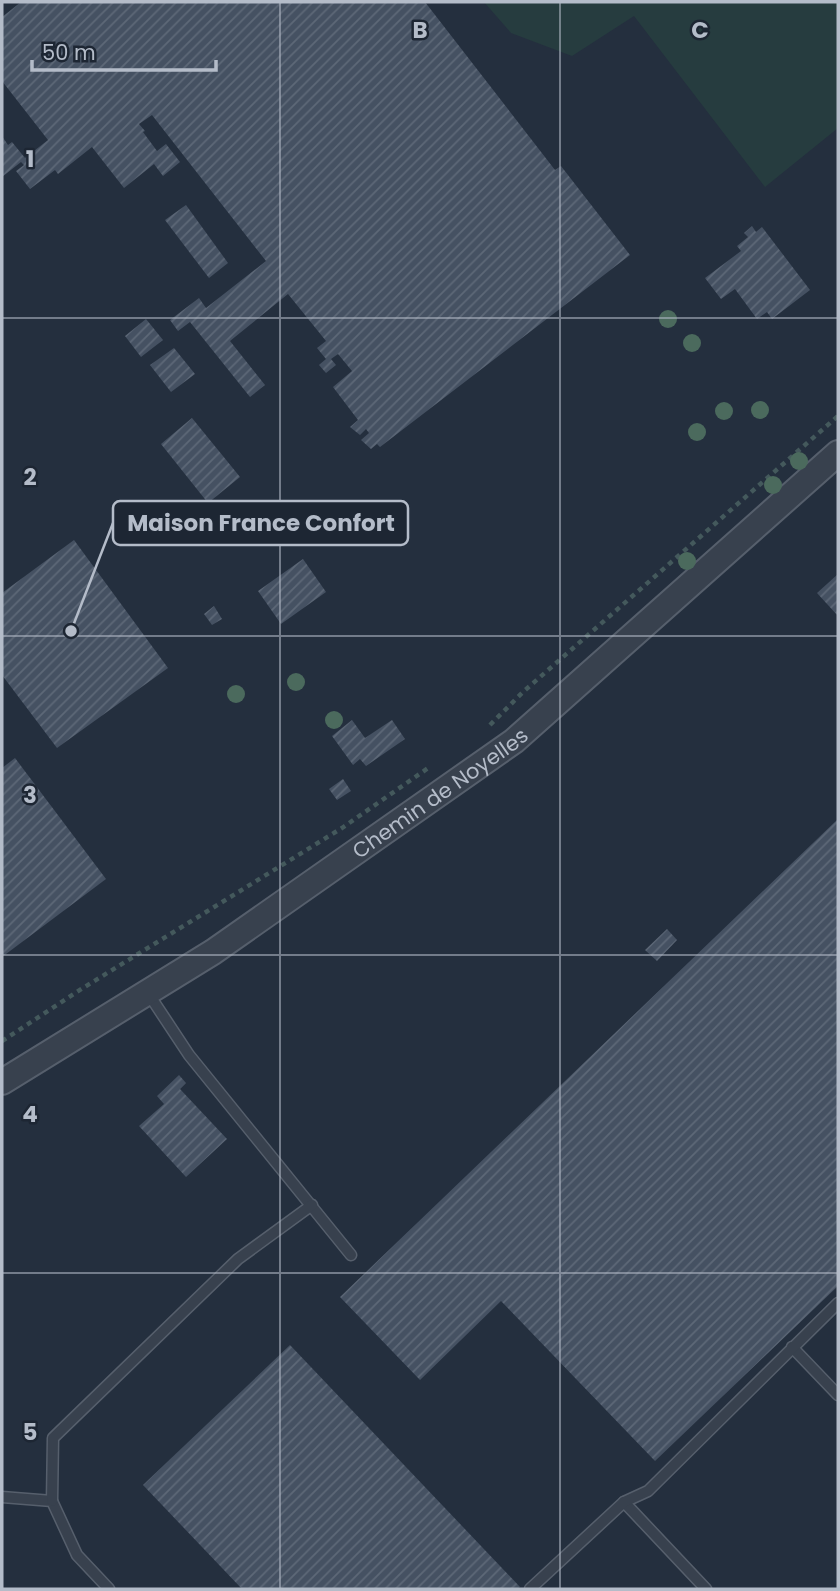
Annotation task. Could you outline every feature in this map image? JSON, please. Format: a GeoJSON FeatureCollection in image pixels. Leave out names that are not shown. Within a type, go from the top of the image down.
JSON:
{"type":"FeatureCollection","features":[{"type":"Feature","properties":{"kind":"street","name":"Chemin de Noyelles"},"geometry":{"type":"LineString","coordinates":[[2,1082],[225,945],[514,741],[838,453]]}},
{"type":"Feature","properties":{"kind":"lane"},"geometry":{"type":"LineString","coordinates":[[148,993],[189,1055],[351,1255]]}},
{"type":"Feature","properties":{"kind":"lane"},"geometry":{"type":"LineString","coordinates":[[109,1589],[77,1555],[52,1501],[53,1438],[238,1259],[312,1205]]}},
{"type":"Feature","properties":{"kind":"lane"},"geometry":{"type":"LineString","coordinates":[[530,1589],[624,1502],[648,1491],[838,1303]]}},
{"type":"Feature","properties":{"kind":"lane"},"geometry":{"type":"LineString","coordinates":[[792,1347],[838,1395]]}},
{"type":"Feature","properties":{"kind":"lane"},"geometry":{"type":"LineString","coordinates":[[2,1497],[52,1501]]}},
{"type":"Feature","properties":{"kind":"lane"},"geometry":{"type":"LineString","coordinates":[[624,1502],[706,1589]]}},
{"type":"Feature","properties":{"kind":"path"},"geometry":{"type":"LineString","coordinates":[[490,726],[523,692],[838,416]]}},
{"type":"Feature","properties":{"kind":"path"},"geometry":{"type":"LineString","coordinates":[[2,1041],[342,828],[433,765]]}},
{"type":"Feature","properties":{"kind":"green space"},"geometry":{"type":"Polygon","coordinates":[[[484,2],[838,2],[838,128],[765,187],[634,16],[572,56],[511,33],[484,2]]]}},
{"type":"Feature","properties":{"kind":"building"},"geometry":{"type":"Polygon","coordinates":[[[21,2],[425,2],[555,170],[561,166],[630,255],[380,447],[377,444],[371,449],[361,440],[369,433],[366,429],[360,435],[350,427],[358,420],[333,387],[352,371],[338,354],[331,359],[336,365],[326,373],[319,365],[326,359],[317,348],[326,341],[288,294],[230,341],[265,385],[250,397],[190,322],[178,331],[170,320],[199,298],[206,308],[266,261],[152,115],[139,124],[145,131],[143,132],[157,151],[166,144],[180,162],[163,176],[154,164],[124,188],[92,147],[58,174],[55,170],[30,189],[16,171],[24,165],[21,162],[2,177],[2,136],[8,145],[12,142],[25,158],[48,140],[2,81],[2,17],[21,2]]]}},
{"type":"Feature","properties":{"kind":"building"},"geometry":{"type":"Polygon","coordinates":[[[186,205],[228,263],[209,278],[165,220],[186,205]]]}},
{"type":"Feature","properties":{"kind":"building"},"geometry":{"type":"Polygon","coordinates":[[[752,226],[756,232],[762,227],[810,290],[772,319],[767,312],[757,319],[735,289],[721,299],[705,278],[741,251],[737,246],[748,237],[744,233],[752,226]]]}},
{"type":"Feature","properties":{"kind":"building"},"geometry":{"type":"Polygon","coordinates":[[[146,319],[163,340],[141,357],[125,336],[146,319]]]}},
{"type":"Feature","properties":{"kind":"building"},"geometry":{"type":"Polygon","coordinates":[[[174,348],[195,374],[171,392],[150,365],[174,348]]]}},
{"type":"Feature","properties":{"kind":"building"},"geometry":{"type":"Polygon","coordinates":[[[192,418],[240,477],[208,503],[161,444],[192,418]]]}},
{"type":"Feature","properties":{"kind":"building"},"geometry":{"type":"Polygon","coordinates":[[[74,540],[168,668],[57,748],[2,675],[2,593],[74,540]]]}},
{"type":"Feature","properties":{"kind":"building"},"geometry":{"type":"Polygon","coordinates":[[[303,559],[326,592],[281,624],[258,591],[303,559]]]}},
{"type":"Feature","properties":{"kind":"building"},"geometry":{"type":"Polygon","coordinates":[[[838,574],[838,616],[817,593],[838,574]]]}},
{"type":"Feature","properties":{"kind":"building"},"geometry":{"type":"Polygon","coordinates":[[[214,606],[222,619],[212,625],[204,614],[214,606]]]}},
{"type":"Feature","properties":{"kind":"building"},"geometry":{"type":"Polygon","coordinates":[[[352,720],[365,738],[392,720],[405,739],[366,766],[360,759],[353,765],[332,736],[352,720]]]}},
{"type":"Feature","properties":{"kind":"building"},"geometry":{"type":"Polygon","coordinates":[[[15,758],[106,879],[2,957],[2,768],[15,758]]]}},
{"type":"Feature","properties":{"kind":"building"},"geometry":{"type":"Polygon","coordinates":[[[343,779],[351,791],[337,800],[329,789],[343,779]]]}},
{"type":"Feature","properties":{"kind":"building"},"geometry":{"type":"Polygon","coordinates":[[[838,819],[838,1286],[655,1461],[501,1301],[420,1380],[340,1297],[838,819]]]}},
{"type":"Feature","properties":{"kind":"building"},"geometry":{"type":"Polygon","coordinates":[[[667,929],[677,940],[657,961],[645,950],[667,929]]]}},
{"type":"Feature","properties":{"kind":"building"},"geometry":{"type":"Polygon","coordinates":[[[179,1075],[186,1083],[180,1089],[227,1139],[186,1177],[139,1126],[164,1104],[157,1096],[179,1075]]]}},
{"type":"Feature","properties":{"kind":"building"},"geometry":{"type":"Polygon","coordinates":[[[290,1345],[520,1587],[242,1589],[143,1485],[290,1345]]]}},
{"type":"Feature","properties":{"kind":"place","name":"Maison France Confort"},"geometry":{"type":"Point","coordinates":[71,631]}}]}
